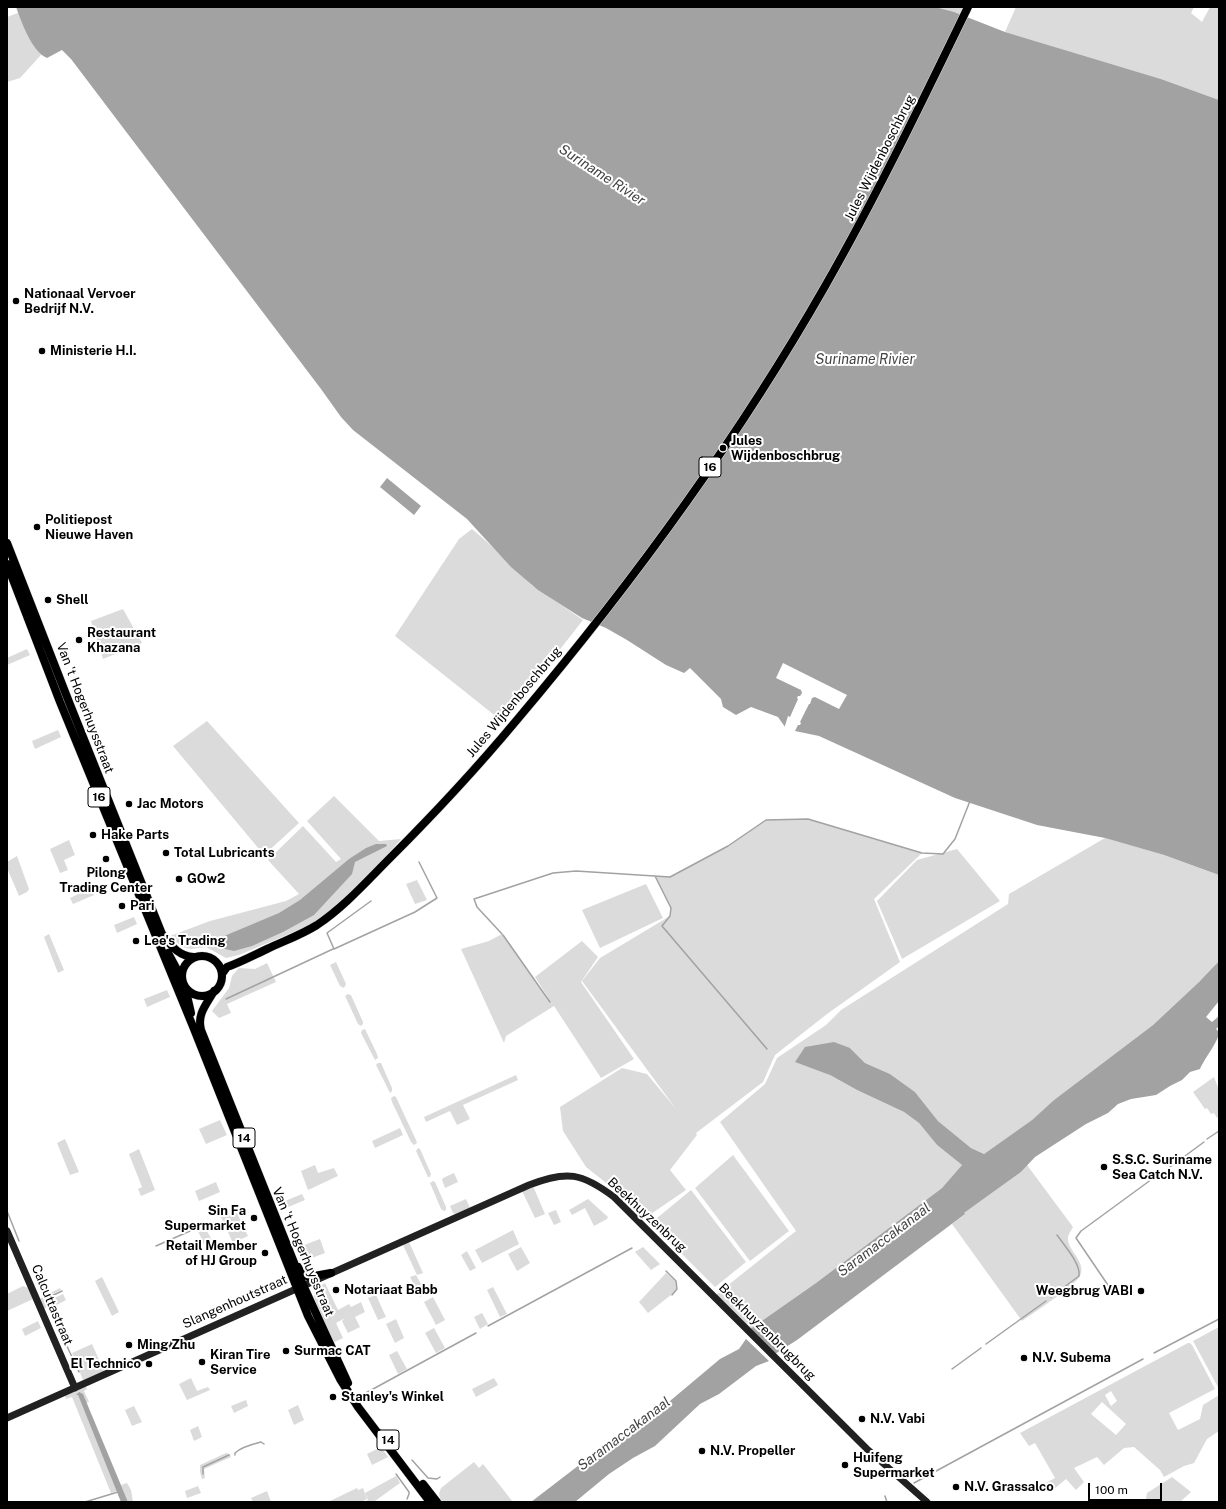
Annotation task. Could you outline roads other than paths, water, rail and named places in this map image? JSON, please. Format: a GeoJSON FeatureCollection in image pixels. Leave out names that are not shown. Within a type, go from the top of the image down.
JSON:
{"type":"FeatureCollection","features":[{"type":"Feature","properties":{"kind":"main road","name":"Jules Wijdenboschbrug"},"geometry":{"type":"LineString","coordinates":[[222,974],[227,967],[294,938],[316,926],[334,912],[375,874],[449,797],[531,703],[595,625],[715,461],[769,378],[824,287],[896,155],[968,7]]}},
{"type":"Feature","properties":{"kind":"main road","name":"Van 't Hogerhuysstraat"},"geometry":{"type":"LineString","coordinates":[[7,543],[68,702],[162,934],[179,954],[193,957]]}},
{"type":"Feature","properties":{"kind":"main road","name":"Van 't Hogerhuysstraat"},"geometry":{"type":"LineString","coordinates":[[7,564],[60,702],[299,1286],[320,1341],[340,1379],[358,1407],[430,1502]]}},
{"type":"Feature","properties":{"kind":"main road","name":"Van 't Hogerhuysstraat"},"geometry":{"type":"LineString","coordinates":[[154,931],[183,981],[188,996],[194,1030]]}},
{"type":"Feature","properties":{"kind":"main road","name":"Jules Wijdenboschbrug"},"geometry":{"type":"LineString","coordinates":[[218,963],[267,949]]}},
{"type":"Feature","properties":{"kind":"main road","name":"16"},"geometry":{"type":"LineString","coordinates":[[193,957],[208,956],[218,963]]}},
{"type":"Feature","properties":{"kind":"main road"},"geometry":{"type":"LineString","coordinates":[[193,957],[184,967],[183,981],[187,989],[197,995],[203,996],[214,991]]}},
{"type":"Feature","properties":{"kind":"main road"},"geometry":{"type":"LineString","coordinates":[[218,963],[222,974]]}},
{"type":"Feature","properties":{"kind":"main road","name":"16"},"geometry":{"type":"LineString","coordinates":[[214,991],[220,984],[222,974]]}},
{"type":"Feature","properties":{"kind":"main road","name":"Van 't Hogerhuysstraat"},"geometry":{"type":"LineString","coordinates":[[214,991],[203,1008],[200,1018],[202,1030],[287,1247],[299,1286],[344,1375],[362,1406],[437,1502]]}},
{"type":"Feature","properties":{"kind":"main road"},"geometry":{"type":"LineString","coordinates":[[287,1247],[301,1273],[309,1277],[331,1273]]}},
{"type":"Feature","properties":{"kind":"street","name":"Slangenhoutstraat"},"geometry":{"type":"LineString","coordinates":[[7,1418],[299,1286],[429,1229],[445,1224],[529,1185],[562,1175]]}},
{"type":"Feature","properties":{"kind":"street","name":"Beekhuyzenbrug"},"geometry":{"type":"LineString","coordinates":[[562,1175],[579,1177],[588,1180],[614,1197],[706,1288]]}},
{"type":"Feature","properties":{"kind":"street","name":"Calcuttastraat"},"geometry":{"type":"LineString","coordinates":[[7,1231],[74,1388]]}},
{"type":"Feature","properties":{"kind":"street","name":"Beekhuyzenbrugbrug"},"geometry":{"type":"LineString","coordinates":[[706,1288],[811,1394],[867,1448],[927,1502]]}},
{"type":"Feature","properties":{"kind":"water","name":"Suriname Rivier"},"geometry":{"type":"Polygon","coordinates":[[[16,7],[935,7],[954,12],[1005,32],[1161,79],[1219,100],[1219,875],[1164,855],[1105,838],[1037,825],[955,798],[819,736],[795,731],[785,727],[778,717],[751,707],[736,715],[723,707],[721,699],[690,668],[684,673],[666,665],[606,628],[582,618],[538,590],[511,567],[467,519],[353,430],[341,417],[71,59],[62,50],[47,58],[42,55],[28,36],[16,7]]]}},
{"type":"Feature","properties":{"kind":"water"},"geometry":{"type":"Polygon","coordinates":[[[387,478],[421,506],[414,515],[380,487],[387,478]]]}},
{"type":"Feature","properties":{"kind":"water"},"geometry":{"type":"Polygon","coordinates":[[[376,844],[386,844],[387,846],[355,862],[352,874],[314,915],[283,932],[252,946],[234,951],[225,949],[210,942],[279,913],[300,900],[349,859],[366,848],[376,844]]]}},
{"type":"Feature","properties":{"kind":"water","name":"Saramaccakanaal"},"geometry":{"type":"Polygon","coordinates":[[[1219,961],[1219,1001],[1206,1017],[1212,1022],[1219,1016],[1219,1026],[1216,1029],[1219,1032],[1214,1045],[1200,1069],[1190,1072],[1182,1080],[1156,1095],[1131,1099],[1118,1104],[1108,1113],[1086,1124],[1035,1157],[1021,1172],[964,1213],[965,1214],[797,1340],[775,1354],[746,1332],[816,1283],[942,1188],[962,1165],[937,1145],[919,1123],[904,1112],[857,1090],[830,1075],[795,1062],[805,1047],[834,1042],[850,1048],[865,1063],[890,1074],[915,1092],[938,1121],[971,1148],[984,1154],[1032,1120],[1054,1100],[1153,1025],[1219,961]]]}},
{"type":"Feature","properties":{"kind":"water","name":"Saramaccakanaal"},"geometry":{"type":"Polygon","coordinates":[[[746,1339],[769,1361],[756,1366],[719,1394],[700,1404],[655,1446],[609,1474],[575,1502],[531,1502],[600,1449],[605,1450],[608,1448],[619,1434],[658,1411],[720,1359],[739,1349],[746,1339]]]}},
{"type":"Feature","properties":{"kind":"water"},"geometry":{"type":"Polygon","coordinates":[[[79,1392],[83,1394],[128,1502],[121,1502],[78,1395],[76,1395],[79,1392]]]}},
{"type":"Feature","properties":{"kind":"waterway"},"geometry":{"type":"LineString","coordinates":[[502,934],[477,907],[474,899],[553,873],[576,871],[670,877],[728,846],[766,820],[808,819],[922,853],[943,854],[955,839],[970,801]]}},
{"type":"Feature","properties":{"kind":"waterway"},"geometry":{"type":"LineString","coordinates":[[371,901],[327,933],[334,949],[415,912],[437,898],[419,862]]}},
{"type":"Feature","properties":{"kind":"waterway"},"geometry":{"type":"LineString","coordinates":[[655,876],[671,908],[670,916],[662,926],[767,1049]]}},
{"type":"Feature","properties":{"kind":"waterway"},"geometry":{"type":"LineString","coordinates":[[503,935],[550,1002]]}},
{"type":"Feature","properties":{"kind":"waterway"},"geometry":{"type":"LineString","coordinates":[[226,999],[333,949]]}},
{"type":"Feature","properties":{"kind":"waterway"},"geometry":{"type":"LineString","coordinates":[[1207,1139],[1219,1131]]}},
{"type":"Feature","properties":{"kind":"waterway"},"geometry":{"type":"LineString","coordinates":[[1170,1167],[1204,1142]]}},
{"type":"Feature","properties":{"kind":"waterway"},"geometry":{"type":"LineString","coordinates":[[1114,1294],[1076,1238],[1081,1231],[1163,1171]]}},
{"type":"Feature","properties":{"kind":"waterway"},"geometry":{"type":"LineString","coordinates":[[7,1211],[19,1241]]}},
{"type":"Feature","properties":{"kind":"waterway"},"geometry":{"type":"LineString","coordinates":[[156,1246],[199,1227]]}},
{"type":"Feature","properties":{"kind":"waterway"},"geometry":{"type":"LineString","coordinates":[[1051,1297],[1079,1276],[1079,1271],[1075,1260],[1057,1235]]}},
{"type":"Feature","properties":{"kind":"waterway"},"geometry":{"type":"LineString","coordinates":[[488,1326],[632,1248]]}},
{"type":"Feature","properties":{"kind":"waterway"},"geometry":{"type":"LineString","coordinates":[[666,1271],[676,1281],[677,1289],[672,1295]]}},
{"type":"Feature","properties":{"kind":"waterway"},"geometry":{"type":"LineString","coordinates":[[62,1291],[45,1299],[79,1372]]}},
{"type":"Feature","properties":{"kind":"waterway"},"geometry":{"type":"LineString","coordinates":[[986,1344],[1046,1301]]}},
{"type":"Feature","properties":{"kind":"waterway"},"geometry":{"type":"LineString","coordinates":[[1154,1353],[1219,1319]]}},
{"type":"Feature","properties":{"kind":"waterway"},"geometry":{"type":"LineString","coordinates":[[362,1395],[476,1333]]}},
{"type":"Feature","properties":{"kind":"waterway"},"geometry":{"type":"LineString","coordinates":[[952,1369],[981,1348]]}},
{"type":"Feature","properties":{"kind":"waterway"},"geometry":{"type":"LineString","coordinates":[[914,1483],[1143,1359]]}},
{"type":"Feature","properties":{"kind":"waterway"},"geometry":{"type":"LineString","coordinates":[[235,1455],[235,1453],[240,1449],[247,1446],[261,1442],[264,1444]]}},
{"type":"Feature","properties":{"kind":"waterway"},"geometry":{"type":"LineString","coordinates":[[203,1474],[203,1467],[229,1455]]}},
{"type":"Feature","properties":{"kind":"waterway"},"geometry":{"type":"LineString","coordinates":[[412,1460],[428,1478],[437,1479],[440,1477]]}},
{"type":"Feature","properties":{"kind":"waterway"},"geometry":{"type":"LineString","coordinates":[[396,1474],[409,1492],[407,1499]]}},
{"type":"Feature","properties":{"kind":"waterway"},"geometry":{"type":"LineString","coordinates":[[85,1502],[118,1492]]}},
{"type":"Feature","properties":{"kind":"waterway"},"geometry":{"type":"LineString","coordinates":[[885,1496],[887,1502]]}},
{"type":"Feature","properties":{"kind":"place","name":"Nationaal Vervoer Bedrijf N.V."},"geometry":{"type":"Point","coordinates":[16,301]}},
{"type":"Feature","properties":{"kind":"place","name":"Ministerie H.I."},"geometry":{"type":"Point","coordinates":[42,351]}},
{"type":"Feature","properties":{"kind":"place","name":"Jules Wijdenboschbrug"},"geometry":{"type":"Point","coordinates":[723,448]}},
{"type":"Feature","properties":{"kind":"place","name":"Politiepost Nieuwe Haven"},"geometry":{"type":"Point","coordinates":[37,527]}},
{"type":"Feature","properties":{"kind":"place","name":"Shell"},"geometry":{"type":"Point","coordinates":[48,600]}},
{"type":"Feature","properties":{"kind":"place","name":"Restaurant Khazana"},"geometry":{"type":"Point","coordinates":[79,640]}},
{"type":"Feature","properties":{"kind":"place","name":"Jac Motors"},"geometry":{"type":"Point","coordinates":[129,804]}},
{"type":"Feature","properties":{"kind":"place","name":"Hake Parts"},"geometry":{"type":"Point","coordinates":[93,835]}},
{"type":"Feature","properties":{"kind":"place","name":"Total Lubricants"},"geometry":{"type":"Point","coordinates":[166,853]}},
{"type":"Feature","properties":{"kind":"place","name":"Pilong Trading Center"},"geometry":{"type":"Point","coordinates":[106,859]}},
{"type":"Feature","properties":{"kind":"place","name":"GOw2"},"geometry":{"type":"Point","coordinates":[179,879]}},
{"type":"Feature","properties":{"kind":"place","name":"Pari"},"geometry":{"type":"Point","coordinates":[122,906]}},
{"type":"Feature","properties":{"kind":"place","name":"Lee's Trading"},"geometry":{"type":"Point","coordinates":[136,941]}},
{"type":"Feature","properties":{"kind":"place","name":"S.S.C. Suriname Sea Catch N.V."},"geometry":{"type":"Point","coordinates":[1104,1167]}},
{"type":"Feature","properties":{"kind":"place","name":"Sin Fa Supermarket"},"geometry":{"type":"Point","coordinates":[254,1218]}},
{"type":"Feature","properties":{"kind":"place","name":"Retail Member of HJ Group"},"geometry":{"type":"Point","coordinates":[265,1253]}},
{"type":"Feature","properties":{"kind":"place","name":"Notariaat Babb"},"geometry":{"type":"Point","coordinates":[336,1290]}},
{"type":"Feature","properties":{"kind":"place","name":"Weegbrug VABI"},"geometry":{"type":"Point","coordinates":[1141,1291]}},
{"type":"Feature","properties":{"kind":"place","name":"Ming Zhu"},"geometry":{"type":"Point","coordinates":[129,1345]}},
{"type":"Feature","properties":{"kind":"place","name":"Surmac CAT"},"geometry":{"type":"Point","coordinates":[286,1351]}},
{"type":"Feature","properties":{"kind":"place","name":"N.V. Subema"},"geometry":{"type":"Point","coordinates":[1024,1358]}},
{"type":"Feature","properties":{"kind":"place","name":"Kiran Tire Service"},"geometry":{"type":"Point","coordinates":[202,1362]}},
{"type":"Feature","properties":{"kind":"place","name":"El Technico"},"geometry":{"type":"Point","coordinates":[149,1364]}},
{"type":"Feature","properties":{"kind":"place","name":"Stanley's Winkel"},"geometry":{"type":"Point","coordinates":[333,1397]}},
{"type":"Feature","properties":{"kind":"place","name":"N.V. Vabi"},"geometry":{"type":"Point","coordinates":[862,1419]}},
{"type":"Feature","properties":{"kind":"place","name":"N.V. Propeller"},"geometry":{"type":"Point","coordinates":[702,1451]}},
{"type":"Feature","properties":{"kind":"place","name":"Huifeng Supermarket"},"geometry":{"type":"Point","coordinates":[845,1465]}},
{"type":"Feature","properties":{"kind":"place","name":"N.V. Grassalco"},"geometry":{"type":"Point","coordinates":[956,1487]}}]}
